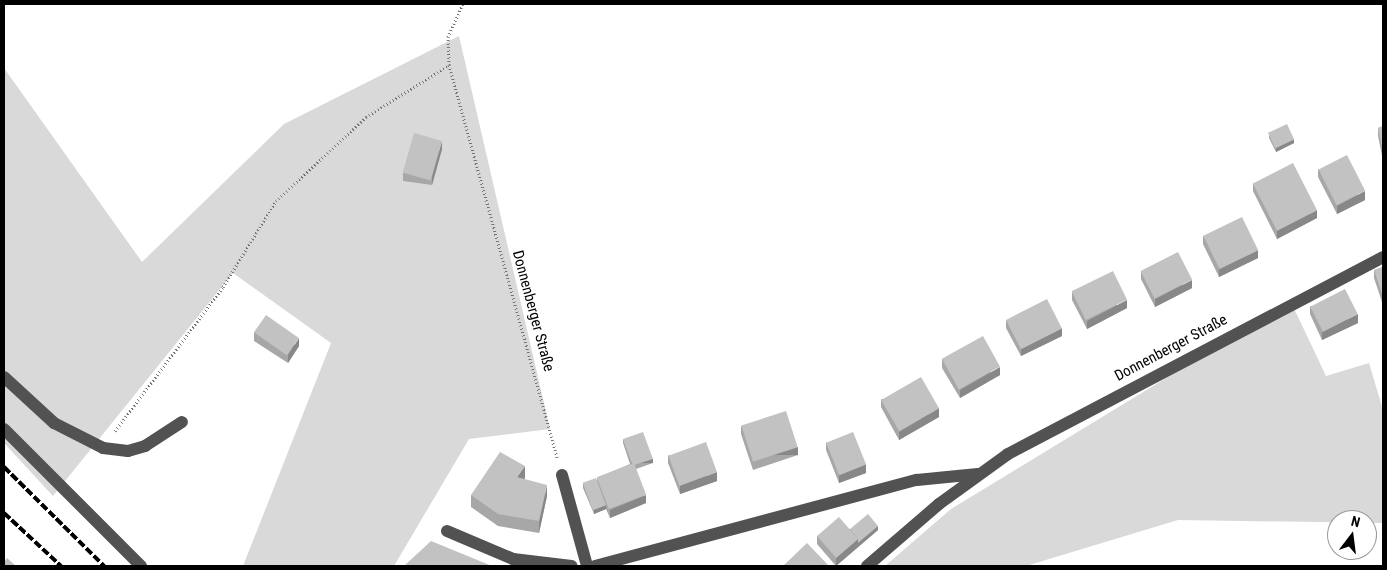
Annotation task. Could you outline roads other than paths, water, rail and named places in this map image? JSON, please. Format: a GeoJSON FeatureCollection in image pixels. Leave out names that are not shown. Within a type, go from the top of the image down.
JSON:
{"type":"FeatureCollection","features":[{"type":"Feature","properties":{"kind":"street","name":"Donnenberger Straße"},"geometry":{"type":"LineString","coordinates":[[866,566],[978,474],[1283,307],[1383,258]]}},
{"type":"Feature","properties":{"kind":"street"},"geometry":{"type":"LineString","coordinates":[[4,377],[54,423],[103,448],[128,452],[145,446],[182,422]]}},
{"type":"Feature","properties":{"kind":"street"},"geometry":{"type":"LineString","coordinates":[[4,429],[141,566]]}},
{"type":"Feature","properties":{"kind":"street","name":"Donnenberger Straße"},"geometry":{"type":"LineString","coordinates":[[595,566],[918,480],[978,474]]}},
{"type":"Feature","properties":{"kind":"street"},"geometry":{"type":"LineString","coordinates":[[562,475],[587,566]]}},
{"type":"Feature","properties":{"kind":"street"},"geometry":{"type":"LineString","coordinates":[[447,531],[513,559],[572,566]]}},
{"type":"Feature","properties":{"kind":"railway"},"geometry":{"type":"LineString","coordinates":[[4,467],[104,566]]}},
{"type":"Feature","properties":{"kind":"railway"},"geometry":{"type":"LineString","coordinates":[[4,513],[61,566]]}}]}
